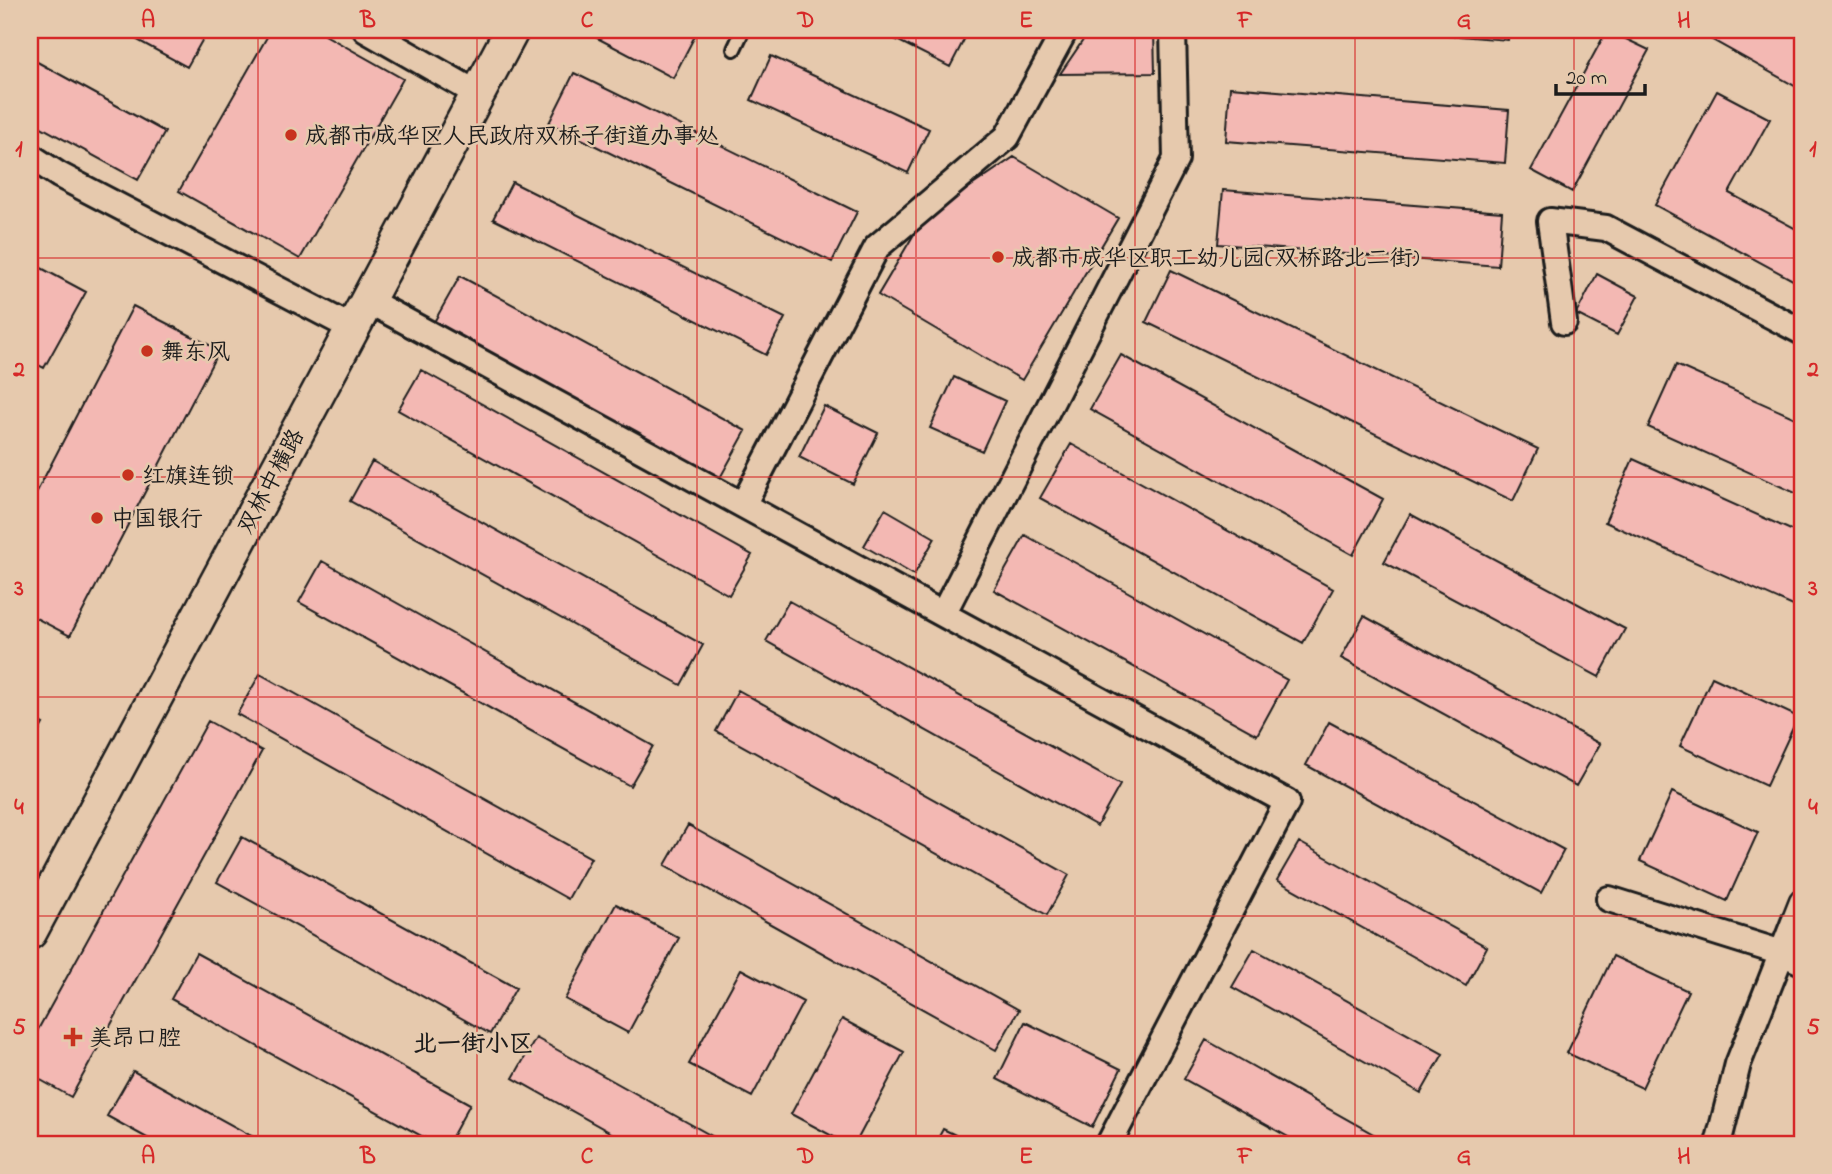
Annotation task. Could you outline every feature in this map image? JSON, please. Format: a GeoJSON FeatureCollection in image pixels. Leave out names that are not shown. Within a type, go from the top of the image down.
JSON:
{"type":"FeatureCollection","features":[{"type":"Feature","properties":{"kind":"street"},"geometry":{"type":"LineString","coordinates":[[366,30],[478,94]]}},
{"type":"Feature","properties":{"kind":"street","name":"双林中横路"},"geometry":{"type":"LineString","coordinates":[[30,932],[512,30]]}},
{"type":"Feature","properties":{"kind":"street"},"geometry":{"type":"LineString","coordinates":[[743,505],[877,247],[1007,136],[1065,30]]}},
{"type":"Feature","properties":{"kind":"street"},"geometry":{"type":"LineString","coordinates":[[943,614],[1176,159],[1173,30]]}},
{"type":"Feature","properties":{"kind":"street"},"geometry":{"type":"LineString","coordinates":[[30,156],[59,175],[360,314],[743,505],[1287,802],[1109,1144]]}},
{"type":"Feature","properties":{"kind":"street"},"geometry":{"type":"LineString","coordinates":[[1564,322],[1550,221],[1606,228],[1802,332]]}},
{"type":"Feature","properties":{"kind":"street"},"geometry":{"type":"LineString","coordinates":[[1609,899],[1792,958]]}},
{"type":"Feature","properties":{"kind":"street"},"geometry":{"type":"LineString","coordinates":[[1718,1144],[1738,1064],[1792,958],[1802,902]]}},
{"type":"Feature","properties":{"kind":"lane"},"geometry":{"type":"LineString","coordinates":[[734,49],[743,30]]}},
{"type":"Feature","properties":{"kind":"building"},"geometry":{"type":"Polygon","coordinates":[[[119,30],[208,30],[187,67],[119,30]]]}},
{"type":"Feature","properties":{"kind":"building","name":"成都市成华区人民政府双桥子街道办事处"},"geometry":{"type":"Polygon","coordinates":[[[271,30],[316,30],[403,79],[300,259],[179,191],[271,30]]]}},
{"type":"Feature","properties":{"kind":"building"},"geometry":{"type":"Polygon","coordinates":[[[582,30],[698,30],[673,78],[582,30]]]}},
{"type":"Feature","properties":{"kind":"building"},"geometry":{"type":"Polygon","coordinates":[[[877,30],[969,30],[950,67],[877,30]]]}},
{"type":"Feature","properties":{"kind":"building"},"geometry":{"type":"Polygon","coordinates":[[[1090,30],[1154,30],[1155,73],[1060,74],[1090,30]]]}},
{"type":"Feature","properties":{"kind":"building"},"geometry":{"type":"Polygon","coordinates":[[[1384,30],[1509,30],[1508,40],[1384,30]]]}},
{"type":"Feature","properties":{"kind":"building"},"geometry":{"type":"Polygon","coordinates":[[[1607,30],[1649,50],[1572,192],[1531,170],[1607,30]]]}},
{"type":"Feature","properties":{"kind":"building"},"geometry":{"type":"Polygon","coordinates":[[[1713,30],[1802,30],[1802,90],[1709,38],[1713,30]]]}},
{"type":"Feature","properties":{"kind":"building"},"geometry":{"type":"Polygon","coordinates":[[[771,56],[929,129],[908,173],[751,100],[771,56]]]}},
{"type":"Feature","properties":{"kind":"building"},"geometry":{"type":"Polygon","coordinates":[[[30,58],[165,132],[138,180],[30,121],[30,58]]]}},
{"type":"Feature","properties":{"kind":"building"},"geometry":{"type":"Polygon","coordinates":[[[574,73],[857,212],[832,262],[549,123],[574,73]]]}},
{"type":"Feature","properties":{"kind":"building"},"geometry":{"type":"Polygon","coordinates":[[[1230,87],[1509,110],[1505,163],[1226,141],[1230,87]]]}},
{"type":"Feature","properties":{"kind":"building"},"geometry":{"type":"Polygon","coordinates":[[[1717,91],[1770,119],[1729,193],[1802,232],[1802,285],[1655,205],[1717,91]]]}},
{"type":"Feature","properties":{"kind":"building","name":"成都市成华区职工幼儿园(双桥路北二街)"},"geometry":{"type":"Polygon","coordinates":[[[1014,157],[1118,218],[1022,380],[878,295],[923,219],[1014,157]]]}},
{"type":"Feature","properties":{"kind":"building"},"geometry":{"type":"Polygon","coordinates":[[[512,182],[785,318],[766,355],[493,219],[512,182]]]}},
{"type":"Feature","properties":{"kind":"building"},"geometry":{"type":"Polygon","coordinates":[[[1223,190],[1502,212],[1498,266],[1218,244],[1223,190]]]}},
{"type":"Feature","properties":{"kind":"building"},"geometry":{"type":"Polygon","coordinates":[[[30,262],[86,292],[44,368],[30,361],[30,262]]]}},
{"type":"Feature","properties":{"kind":"building"},"geometry":{"type":"Polygon","coordinates":[[[1171,270],[1538,449],[1513,501],[1146,322],[1171,270]]]}},
{"type":"Feature","properties":{"kind":"building"},"geometry":{"type":"Polygon","coordinates":[[[1597,274],[1638,296],[1617,335],[1576,314],[1597,274]]]}},
{"type":"Feature","properties":{"kind":"building"},"geometry":{"type":"Polygon","coordinates":[[[460,276],[746,431],[720,478],[434,322],[460,276]]]}},
{"type":"Feature","properties":{"kind":"building"},"geometry":{"type":"Polygon","coordinates":[[[133,306],[219,350],[70,636],[30,615],[30,505],[133,306]]]}},
{"type":"Feature","properties":{"kind":"building"},"geometry":{"type":"Polygon","coordinates":[[[1121,355],[1383,499],[1353,555],[1090,409],[1121,355]]]}},
{"type":"Feature","properties":{"kind":"building"},"geometry":{"type":"Polygon","coordinates":[[[1676,365],[1802,421],[1802,496],[1648,427],[1676,365]]]}},
{"type":"Feature","properties":{"kind":"building"},"geometry":{"type":"Polygon","coordinates":[[[421,370],[752,555],[729,595],[398,410],[421,370]]]}},
{"type":"Feature","properties":{"kind":"building"},"geometry":{"type":"Polygon","coordinates":[[[954,377],[1005,401],[982,451],[930,428],[954,377]]]}},
{"type":"Feature","properties":{"kind":"building"},"geometry":{"type":"Polygon","coordinates":[[[824,406],[878,433],[853,484],[799,457],[824,406]]]}},
{"type":"Feature","properties":{"kind":"building"},"geometry":{"type":"Polygon","coordinates":[[[1071,444],[1333,589],[1303,643],[1040,498],[1071,444]]]}},
{"type":"Feature","properties":{"kind":"building"},"geometry":{"type":"Polygon","coordinates":[[[1633,459],[1802,535],[1802,610],[1605,522],[1633,459]]]}},
{"type":"Feature","properties":{"kind":"building"},"geometry":{"type":"Polygon","coordinates":[[[372,461],[703,645],[681,685],[350,501],[372,461]]]}},
{"type":"Feature","properties":{"kind":"building"},"geometry":{"type":"Polygon","coordinates":[[[885,509],[935,538],[914,575],[864,546],[885,509]]]}},
{"type":"Feature","properties":{"kind":"building"},"geometry":{"type":"Polygon","coordinates":[[[1410,514],[1625,629],[1599,677],[1384,562],[1410,514]]]}},
{"type":"Feature","properties":{"kind":"building"},"geometry":{"type":"Polygon","coordinates":[[[1025,535],[1287,680],[1257,735],[994,590],[1025,535]]]}},
{"type":"Feature","properties":{"kind":"building"},"geometry":{"type":"Polygon","coordinates":[[[322,561],[653,746],[630,786],[299,602],[322,561]]]}},
{"type":"Feature","properties":{"kind":"building"},"geometry":{"type":"Polygon","coordinates":[[[789,601],[1120,785],[1097,826],[766,641],[789,601]]]}},
{"type":"Feature","properties":{"kind":"building"},"geometry":{"type":"Polygon","coordinates":[[[1364,616],[1600,744],[1576,786],[1341,658],[1364,616]]]}},
{"type":"Feature","properties":{"kind":"building"},"geometry":{"type":"Polygon","coordinates":[[[260,674],[591,858],[568,899],[237,714],[260,674]]]}},
{"type":"Feature","properties":{"kind":"building"},"geometry":{"type":"Polygon","coordinates":[[[1712,677],[1798,717],[1766,786],[1680,746],[1712,677]]]}},
{"type":"Feature","properties":{"kind":"building"},"geometry":{"type":"Polygon","coordinates":[[[738,690],[1069,875],[1047,915],[716,731],[738,690]]]}},
{"type":"Feature","properties":{"kind":"building"},"geometry":{"type":"Polygon","coordinates":[[[30,717],[43,724],[30,748],[30,717]]]}},
{"type":"Feature","properties":{"kind":"building"},"geometry":{"type":"Polygon","coordinates":[[[208,721],[262,751],[71,1097],[30,1074],[30,1044],[208,721]]]}},
{"type":"Feature","properties":{"kind":"building"},"geometry":{"type":"Polygon","coordinates":[[[1329,722],[1564,850],[1541,893],[1306,765],[1329,722]]]}},
{"type":"Feature","properties":{"kind":"building"},"geometry":{"type":"Polygon","coordinates":[[[1672,792],[1758,832],[1727,901],[1640,861],[1672,792]]]}},
{"type":"Feature","properties":{"kind":"building"},"geometry":{"type":"Polygon","coordinates":[[[688,825],[1019,1010],[996,1050],[665,865],[688,825]]]}},
{"type":"Feature","properties":{"kind":"building"},"geometry":{"type":"Polygon","coordinates":[[[242,837],[516,988],[490,1034],[217,882],[242,837]]]}},
{"type":"Feature","properties":{"kind":"building"},"geometry":{"type":"Polygon","coordinates":[[[1299,842],[1487,947],[1466,986],[1277,880],[1299,842]]]}},
{"type":"Feature","properties":{"kind":"building"},"geometry":{"type":"Polygon","coordinates":[[[616,904],[679,938],[628,1033],[565,999],[616,904]]]}},
{"type":"Feature","properties":{"kind":"building"},"geometry":{"type":"Polygon","coordinates":[[[1254,949],[1443,1054],[1421,1093],[1232,987],[1254,949]]]}},
{"type":"Feature","properties":{"kind":"building"},"geometry":{"type":"Polygon","coordinates":[[[196,953],[470,1104],[448,1144],[436,1144],[171,999],[196,953]]]}},
{"type":"Feature","properties":{"kind":"building"},"geometry":{"type":"Polygon","coordinates":[[[1613,956],[1688,991],[1642,1088],[1567,1053],[1613,956]]]}},
{"type":"Feature","properties":{"kind":"building"},"geometry":{"type":"Polygon","coordinates":[[[741,969],[803,1002],[752,1097],[689,1064],[741,969]]]}},
{"type":"Feature","properties":{"kind":"building"},"geometry":{"type":"Polygon","coordinates":[[[842,1019],[904,1052],[855,1144],[847,1144],[791,1114],[842,1019]]]}},
{"type":"Feature","properties":{"kind":"building"},"geometry":{"type":"Polygon","coordinates":[[[1025,1022],[1121,1069],[1092,1127],[997,1079],[1025,1022]]]}},
{"type":"Feature","properties":{"kind":"building"},"geometry":{"type":"Polygon","coordinates":[[[536,1038],[726,1144],[631,1144],[513,1078],[536,1038]]]}},
{"type":"Feature","properties":{"kind":"building"},"geometry":{"type":"Polygon","coordinates":[[[1206,1040],[1391,1144],[1301,1144],[1184,1079],[1206,1040]]]}},
{"type":"Feature","properties":{"kind":"building"},"geometry":{"type":"Polygon","coordinates":[[[133,1071],[266,1144],[158,1144],[107,1116],[133,1071]]]}},
{"type":"Feature","properties":{"kind":"building"},"geometry":{"type":"Polygon","coordinates":[[[1802,1119],[1802,1144],[1792,1144],[1802,1119]]]}},
{"type":"Feature","properties":{"kind":"building"},"geometry":{"type":"Polygon","coordinates":[[[943,1129],[974,1144],[935,1144],[943,1129]]]}},
{"type":"Feature","properties":{"kind":"place","name":"成都市成华区人民政府双桥子街道办事处"},"geometry":{"type":"Point","coordinates":[291,135]}},
{"type":"Feature","properties":{"kind":"place","name":"成都市成华区职工幼儿园(双桥路北二街)"},"geometry":{"type":"Point","coordinates":[998,257]}},
{"type":"Feature","properties":{"kind":"place","name":"舞东风"},"geometry":{"type":"Point","coordinates":[147,351]}},
{"type":"Feature","properties":{"kind":"place","name":"红旗连锁"},"geometry":{"type":"Point","coordinates":[128,475]}},
{"type":"Feature","properties":{"kind":"place","name":"中国银行"},"geometry":{"type":"Point","coordinates":[97,518]}},
{"type":"Feature","properties":{"kind":"place","name":"美昂口腔"},"geometry":{"type":"Point","coordinates":[73,1037]}},
{"type":"Feature","properties":{"kind":"district","name":"北一街小区"},"geometry":{"type":"Point","coordinates":[473,1043]}}]}
